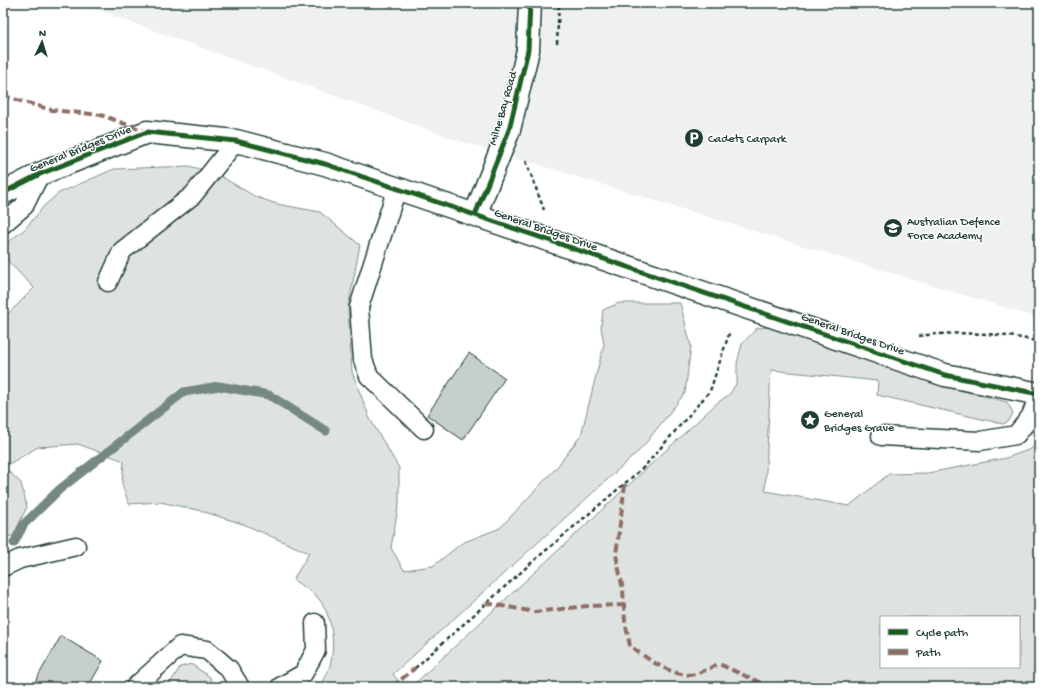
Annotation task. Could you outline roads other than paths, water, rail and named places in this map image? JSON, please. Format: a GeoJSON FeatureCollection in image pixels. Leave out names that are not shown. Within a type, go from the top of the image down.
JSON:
{"type":"FeatureCollection","features":[{"type":"Feature","properties":{"kind":"street","name":"Milne Bay Road"},"geometry":{"type":"LineString","coordinates":[[475,215],[509,130],[528,50],[530,3]]}},
{"type":"Feature","properties":{"kind":"street","name":"General Bridges Drive"},"geometry":{"type":"LineString","coordinates":[[3,194],[40,174],[147,132],[236,141],[325,164],[945,375],[1039,394]]}},
{"type":"Feature","properties":{"kind":"lane"},"geometry":{"type":"LineString","coordinates":[[108,282],[122,251],[193,195],[236,141]]}},
{"type":"Feature","properties":{"kind":"lane"},"geometry":{"type":"LineString","coordinates":[[3,224],[24,206],[40,174]]}},
{"type":"Feature","properties":{"kind":"lane"},"geometry":{"type":"LineString","coordinates":[[397,188],[359,307],[363,360],[369,376],[424,429]]}},
{"type":"Feature","properties":{"kind":"lane"},"geometry":{"type":"LineString","coordinates":[[881,436],[980,441],[1016,436],[1031,416],[1039,394]]}},
{"type":"Feature","properties":{"kind":"lane"},"geometry":{"type":"LineString","coordinates":[[3,567],[20,559],[76,546]]}},
{"type":"Feature","properties":{"kind":"lane"},"geometry":{"type":"LineString","coordinates":[[280,687],[303,674],[316,650],[315,623]]}},
{"type":"Feature","properties":{"kind":"lane"},"geometry":{"type":"LineString","coordinates":[[135,687],[180,646],[207,650],[229,669],[240,687]]}},
{"type":"Feature","properties":{"kind":"waterway"},"geometry":{"type":"LineString","coordinates":[[14,543],[24,524],[60,489],[184,392],[219,386],[269,395],[326,431]]}},
{"type":"Feature","properties":{"kind":"place","name":"Cadets Carpark"},"geometry":{"type":"Point","coordinates":[694,138]}},
{"type":"Feature","properties":{"kind":"place","name":"Australian Defence Force Academy"},"geometry":{"type":"Point","coordinates":[893,228]}},
{"type":"Feature","properties":{"kind":"place","name":"General Bridges Grave"},"geometry":{"type":"Point","coordinates":[810,420]}}]}
